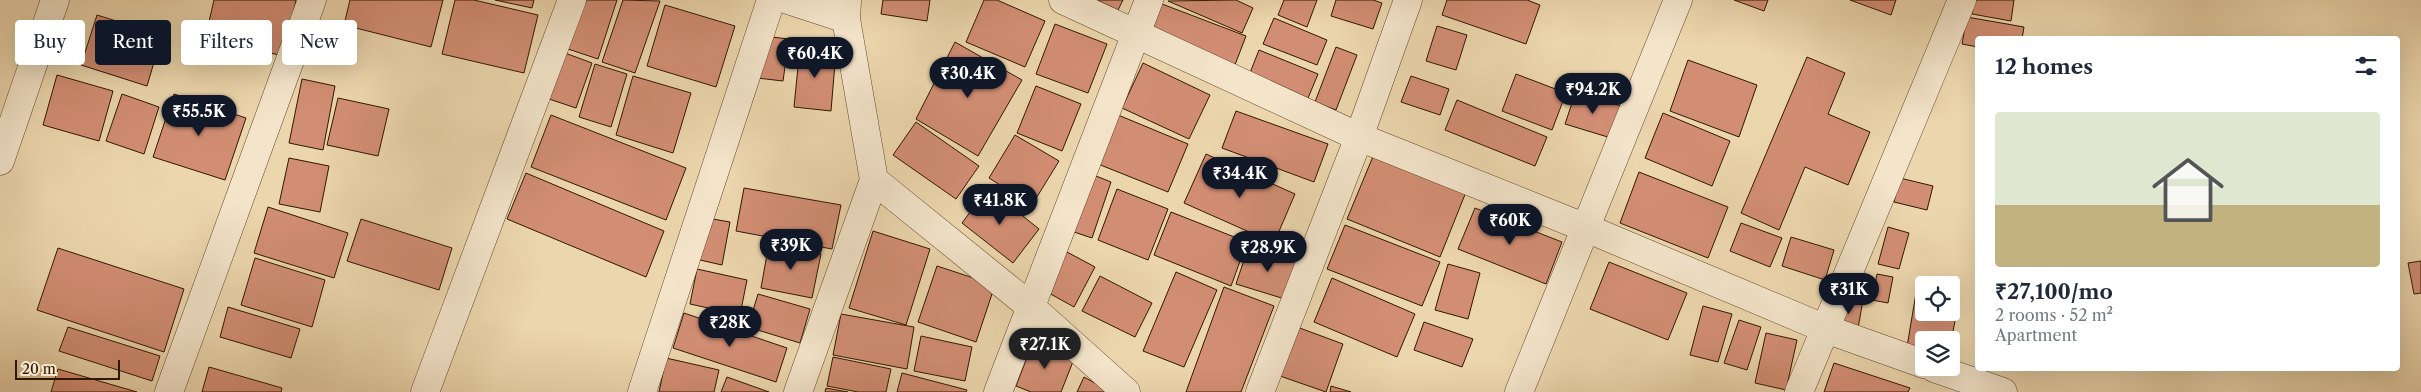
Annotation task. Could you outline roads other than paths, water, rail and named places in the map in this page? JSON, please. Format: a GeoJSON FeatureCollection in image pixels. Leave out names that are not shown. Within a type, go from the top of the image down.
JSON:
{"type":"FeatureCollection","features":[{"type":"Feature","properties":{"kind":"street"},"geometry":{"type":"LineString","coordinates":[[0,161],[55,0]]}},
{"type":"Feature","properties":{"kind":"street"},"geometry":{"type":"LineString","coordinates":[[169,392],[312,0]]}},
{"type":"Feature","properties":{"kind":"street"},"geometry":{"type":"LineString","coordinates":[[425,392],[572,0]]}},
{"type":"Feature","properties":{"kind":"street"},"geometry":{"type":"LineString","coordinates":[[642,392],[771,0]]}},
{"type":"Feature","properties":{"kind":"street"},"geometry":{"type":"LineString","coordinates":[[788,0],[847,10],[874,180],[798,392]]}},
{"type":"Feature","properties":{"kind":"street"},"geometry":{"type":"LineString","coordinates":[[1063,0],[1360,137],[1586,228],[1826,329],[1915,361]]}},
{"type":"Feature","properties":{"kind":"street"},"geometry":{"type":"LineString","coordinates":[[998,392],[1149,0]]}},
{"type":"Feature","properties":{"kind":"street"},"geometry":{"type":"LineString","coordinates":[[1260,392],[1360,137],[1408,0]]}},
{"type":"Feature","properties":{"kind":"street"},"geometry":{"type":"LineString","coordinates":[[1519,392],[1678,0]]}},
{"type":"Feature","properties":{"kind":"street"},"geometry":{"type":"LineString","coordinates":[[1799,392],[1962,0]]}},
{"type":"Feature","properties":{"kind":"street"},"geometry":{"type":"LineString","coordinates":[[874,180],[1031,307],[1126,392]]}},
{"type":"Feature","properties":{"kind":"street"},"geometry":{"type":"LineString","coordinates":[[1957,376],[2003,392]]}}]}
